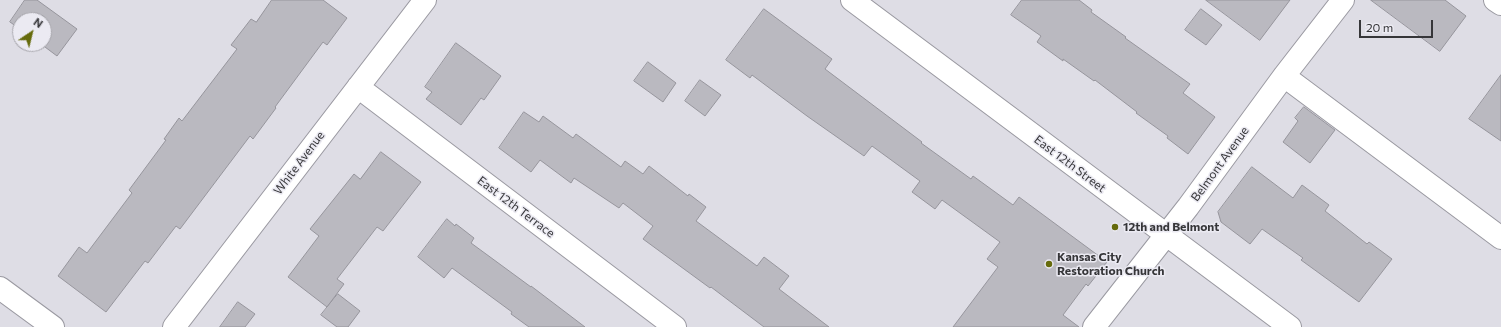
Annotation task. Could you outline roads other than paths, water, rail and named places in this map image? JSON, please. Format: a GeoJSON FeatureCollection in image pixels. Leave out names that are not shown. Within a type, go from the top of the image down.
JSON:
{"type":"FeatureCollection","features":[{"type":"Feature","properties":{"kind":"street","name":"White Avenue"},"geometry":{"type":"LineString","coordinates":[[174,327],[425,0]]}},
{"type":"Feature","properties":{"kind":"street","name":"East 12th Street"},"geometry":{"type":"LineString","coordinates":[[852,0],[1290,327]]}},
{"type":"Feature","properties":{"kind":"street","name":"Belmont Avenue"},"geometry":{"type":"LineString","coordinates":[[1094,327],[1188,207],[1284,76],[1343,0]]}},
{"type":"Feature","properties":{"kind":"street"},"geometry":{"type":"LineString","coordinates":[[1496,0],[1501,4]]}},
{"type":"Feature","properties":{"kind":"street"},"geometry":{"type":"LineString","coordinates":[[1284,76],[1501,238]]}},
{"type":"Feature","properties":{"kind":"street","name":"East 12th Terrace"},"geometry":{"type":"LineString","coordinates":[[358,87],[675,327]]}},
{"type":"Feature","properties":{"kind":"street"},"geometry":{"type":"LineString","coordinates":[[0,288],[53,327]]}},
{"type":"Feature","properties":{"kind":"place","name":"12th and Belmont"},"geometry":{"type":"Point","coordinates":[1115,227]}},
{"type":"Feature","properties":{"kind":"place","name":"Kansas City Restoration Church"},"geometry":{"type":"Point","coordinates":[1049,264]}}]}
